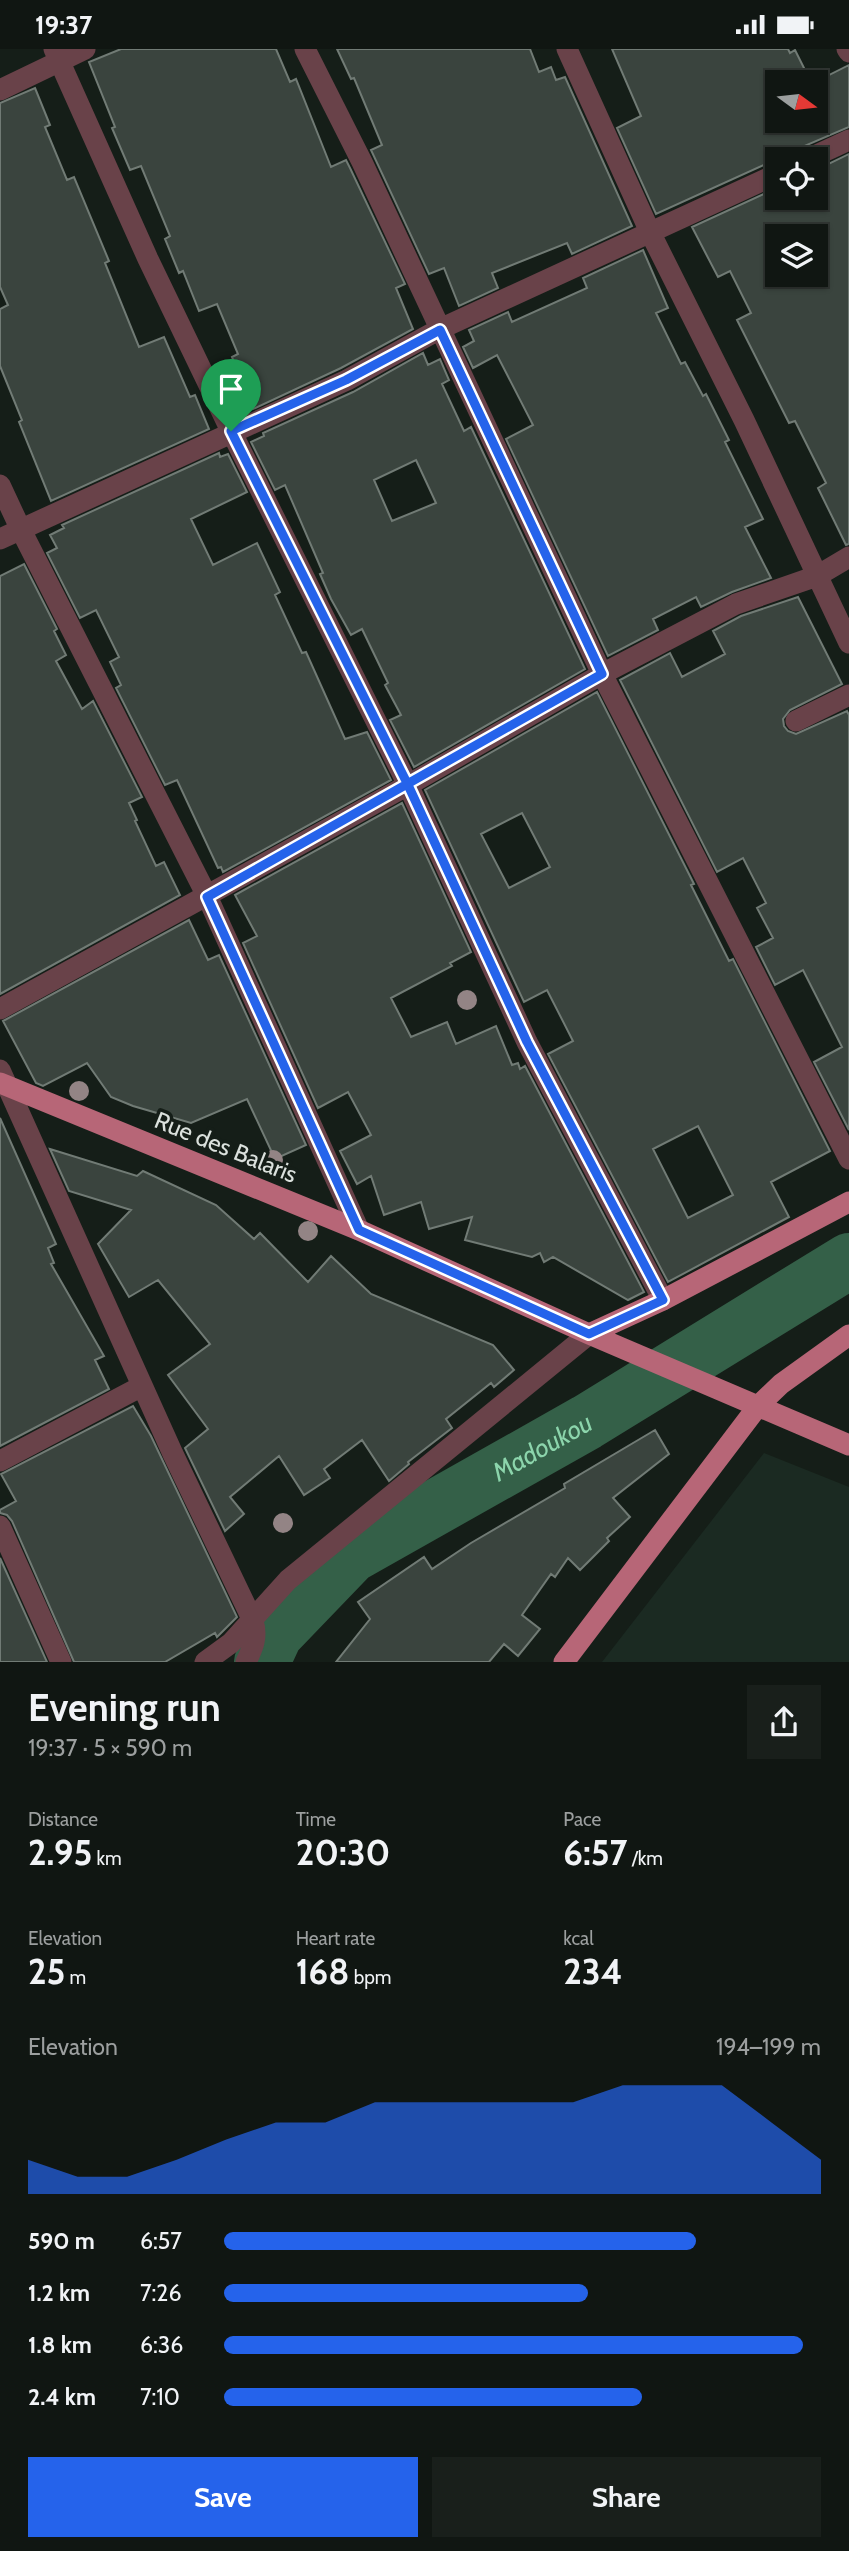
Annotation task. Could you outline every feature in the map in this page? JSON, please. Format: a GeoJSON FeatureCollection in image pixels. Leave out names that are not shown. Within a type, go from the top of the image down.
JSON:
{"type":"FeatureCollection","features":[{"type":"Feature","properties":{"kind":"main road","name":"Rue des Balaris"},"geometry":{"type":"LineString","coordinates":[[3,1080],[359,1230],[589,1334],[849,1445]]}},
{"type":"Feature","properties":{"kind":"main road"},"geometry":{"type":"LineString","coordinates":[[589,1334],[663,1300],[849,1202]]}},
{"type":"Feature","properties":{"kind":"main road"},"geometry":{"type":"LineString","coordinates":[[564,1662],[758,1406],[781,1384],[849,1335]]}},
{"type":"Feature","properties":{"kind":"street"},"geometry":{"type":"LineString","coordinates":[[0,90],[58,55],[85,49]]}},
{"type":"Feature","properties":{"kind":"street"},"geometry":{"type":"LineString","coordinates":[[305,49],[362,162],[602,674],[849,1159]]}},
{"type":"Feature","properties":{"kind":"street"},"geometry":{"type":"LineString","coordinates":[[567,49],[650,232],[744,420],[849,643]]}},
{"type":"Feature","properties":{"kind":"street"},"geometry":{"type":"LineString","coordinates":[[58,55],[148,259],[408,785],[527,1042],[663,1300]]}},
{"type":"Feature","properties":{"kind":"street"},"geometry":{"type":"LineString","coordinates":[[828,150],[849,141]]}},
{"type":"Feature","properties":{"kind":"street"},"geometry":{"type":"LineString","coordinates":[[0,539],[346,380],[440,330],[765,179]]}},
{"type":"Feature","properties":{"kind":"street"},"geometry":{"type":"LineString","coordinates":[[0,485],[207,897],[359,1230]]}},
{"type":"Feature","properties":{"kind":"street"},"geometry":{"type":"LineString","coordinates":[[0,1009],[207,897],[602,674],[736,604],[817,576],[849,557]]}},
{"type":"Feature","properties":{"kind":"street"},"geometry":{"type":"LineString","coordinates":[[796,721],[849,695]]}},
{"type":"Feature","properties":{"kind":"street"},"geometry":{"type":"LineString","coordinates":[[3,1080],[142,1386],[253,1621],[255,1640],[246,1662]]}},
{"type":"Feature","properties":{"kind":"street"},"geometry":{"type":"LineString","coordinates":[[205,1662],[231,1643],[288,1580],[589,1334]]}},
{"type":"Feature","properties":{"kind":"street"},"geometry":{"type":"LineString","coordinates":[[0,1461],[142,1386]]}},
{"type":"Feature","properties":{"kind":"street"},"geometry":{"type":"LineString","coordinates":[[0,1526],[61,1662]]}},
{"type":"Feature","properties":{"kind":"shaded area"},"geometry":{"type":"Polygon","coordinates":[[[764,1453],[849,1487],[849,1662],[602,1662],[764,1453]]]}},
{"type":"Feature","properties":{"kind":"building"},"geometry":{"type":"Polygon","coordinates":[[[121,49],[276,49],[290,82],[296,79],[331,167],[346,160],[350,168],[405,284],[396,288],[413,329],[341,368],[253,409],[232,357],[238,354],[217,304],[199,311],[183,271],[179,273],[165,239],[170,236],[141,166],[130,170],[112,128],[115,127],[89,62],[121,49]]]}},
{"type":"Feature","properties":{"kind":"building"},"geometry":{"type":"Polygon","coordinates":[[[337,49],[530,49],[539,72],[551,67],[556,80],[565,77],[632,226],[572,254],[567,243],[492,273],[498,288],[459,306],[444,268],[429,274],[371,150],[382,145],[354,78],[351,79],[337,49]]]}},
{"type":"Feature","properties":{"kind":"building"},"geometry":{"type":"Polygon","coordinates":[[[612,49],[788,49],[790,53],[795,50],[805,70],[765,70],[765,133],[828,133],[828,76],[849,65],[849,127],[802,147],[765,147],[765,164],[656,214],[617,128],[641,116],[612,49]]]}},
{"type":"Feature","properties":{"kind":"building"},"geometry":{"type":"Polygon","coordinates":[[[35,88],[50,125],[45,127],[67,180],[74,177],[109,261],[105,263],[139,347],[164,337],[190,397],[195,395],[209,429],[51,501],[0,366],[0,309],[8,305],[0,287],[0,103],[35,88]]]}},
{"type":"Feature","properties":{"kind":"building"},"geometry":{"type":"Polygon","coordinates":[[[849,154],[849,544],[846,545],[818,488],[826,483],[795,421],[789,423],[737,320],[751,313],[730,271],[718,277],[692,227],[765,194],[765,210],[828,210],[828,164],[849,154]]]}},
{"type":"Feature","properties":{"kind":"building"},"geometry":{"type":"Polygon","coordinates":[[[643,250],[668,308],[656,313],[681,364],[685,362],[703,396],[706,394],[729,440],[725,442],[763,519],[745,527],[771,578],[701,607],[696,597],[653,619],[658,630],[608,656],[506,439],[533,425],[497,355],[473,368],[463,347],[474,341],[469,330],[508,312],[512,322],[587,288],[583,278],[643,250]]]}},
{"type":"Feature","properties":{"kind":"building"},"geometry":{"type":"Polygon","coordinates":[[[423,353],[428,365],[440,359],[449,380],[442,384],[464,431],[471,427],[585,669],[414,767],[390,720],[401,715],[385,685],[388,683],[362,629],[351,635],[320,574],[323,573],[285,485],[275,490],[251,442],[264,436],[263,433],[353,392],[423,353]],[[416,460],[374,480],[392,521],[436,503],[416,460]]]}},
{"type":"Feature","properties":{"kind":"building"},"geometry":{"type":"Polygon","coordinates":[[[219,453],[220,457],[228,454],[247,492],[191,519],[213,565],[257,543],[280,592],[275,595],[302,653],[306,652],[345,739],[367,732],[391,780],[223,872],[221,867],[218,868],[177,780],[165,785],[116,688],[121,685],[110,662],[119,657],[96,610],[80,618],[47,553],[57,548],[50,535],[64,528],[62,525],[219,453]]]}},
{"type":"Feature","properties":{"kind":"building"},"geometry":{"type":"Polygon","coordinates":[[[24,564],[57,629],[54,631],[66,655],[56,661],[82,709],[93,701],[142,797],[129,803],[137,820],[135,821],[156,866],[164,862],[180,895],[0,994],[0,576],[24,564]]]}},
{"type":"Feature","properties":{"kind":"building"},"geometry":{"type":"Polygon","coordinates":[[[798,597],[842,684],[790,710],[783,719],[784,726],[796,734],[847,711],[849,715],[849,1130],[814,1062],[842,1047],[803,970],[775,985],[756,947],[773,938],[757,908],[766,903],[743,858],[717,872],[620,680],[670,653],[682,677],[725,654],[713,631],[741,616],[798,597]]]}},
{"type":"Feature","properties":{"kind":"building"},"geometry":{"type":"Polygon","coordinates":[[[597,692],[694,884],[691,885],[729,961],[733,959],[830,1151],[771,1182],[789,1217],[668,1282],[548,1054],[573,1041],[547,990],[524,1002],[425,790],[597,692]],[[522,813],[481,834],[509,888],[550,867],[522,813]],[[698,1126],[653,1149],[688,1218],[733,1195],[698,1126]]]}},
{"type":"Feature","properties":{"kind":"building"},"geometry":{"type":"Polygon","coordinates":[[[402,803],[471,952],[450,963],[452,966],[391,998],[411,1037],[447,1022],[456,1044],[496,1026],[512,1065],[518,1063],[520,1069],[525,1066],[644,1292],[628,1300],[553,1257],[544,1262],[540,1253],[532,1257],[465,1240],[472,1217],[429,1229],[421,1202],[384,1215],[371,1176],[357,1184],[340,1151],[371,1135],[348,1092],[318,1108],[243,943],[257,936],[235,895],[402,803]]]}},
{"type":"Feature","properties":{"kind":"building"},"geometry":{"type":"Polygon","coordinates":[[[189,920],[208,960],[219,955],[306,1145],[275,1159],[247,1099],[191,1123],[111,1097],[87,1063],[43,1086],[36,1083],[3,1021],[189,920]]]}},
{"type":"Feature","properties":{"kind":"building"},"geometry":{"type":"Polygon","coordinates":[[[0,1118],[56,1244],[48,1248],[54,1263],[51,1264],[104,1356],[95,1360],[109,1389],[0,1446],[0,1118]]]}},
{"type":"Feature","properties":{"kind":"building"},"geometry":{"type":"Polygon","coordinates":[[[50,1149],[137,1176],[143,1171],[216,1205],[254,1239],[260,1233],[308,1282],[331,1256],[371,1294],[493,1345],[514,1370],[494,1387],[491,1383],[446,1419],[452,1428],[408,1462],[409,1464],[389,1481],[362,1440],[324,1469],[330,1478],[304,1495],[279,1456],[230,1497],[244,1514],[225,1531],[185,1448],[208,1429],[168,1375],[210,1344],[158,1280],[129,1297],[98,1244],[131,1210],[69,1191],[50,1149]]]}},
{"type":"Feature","properties":{"kind":"building"},"geometry":{"type":"Polygon","coordinates":[[[133,1406],[151,1436],[237,1617],[217,1637],[215,1633],[165,1662],[74,1662],[12,1521],[7,1515],[0,1513],[0,1510],[16,1501],[1,1474],[133,1406]]]}},
{"type":"Feature","properties":{"kind":"building"},"geometry":{"type":"Polygon","coordinates":[[[655,1430],[669,1454],[613,1498],[630,1517],[607,1538],[609,1541],[580,1570],[568,1558],[555,1577],[551,1574],[522,1615],[540,1629],[518,1656],[504,1644],[489,1662],[336,1662],[370,1619],[358,1602],[424,1557],[432,1569],[565,1488],[564,1484],[655,1430]]]}},
{"type":"Feature","properties":{"kind":"building"},"geometry":{"type":"Polygon","coordinates":[[[0,1558],[47,1662],[0,1662],[0,1558]]]}},
{"type":"Feature","properties":{"kind":"waterway","name":"Madoukou"},"geometry":{"type":"LineString","coordinates":[[262,1662],[275,1634],[351,1555],[587,1422],[849,1261]]}},
{"type":"Feature","properties":{"kind":"route"},"geometry":{"type":"LineString","coordinates":[[231,431],[346,380],[440,330],[602,674],[408,785],[207,897],[359,1230],[589,1334],[663,1300],[527,1042],[408,785],[231,431]]}}]}
